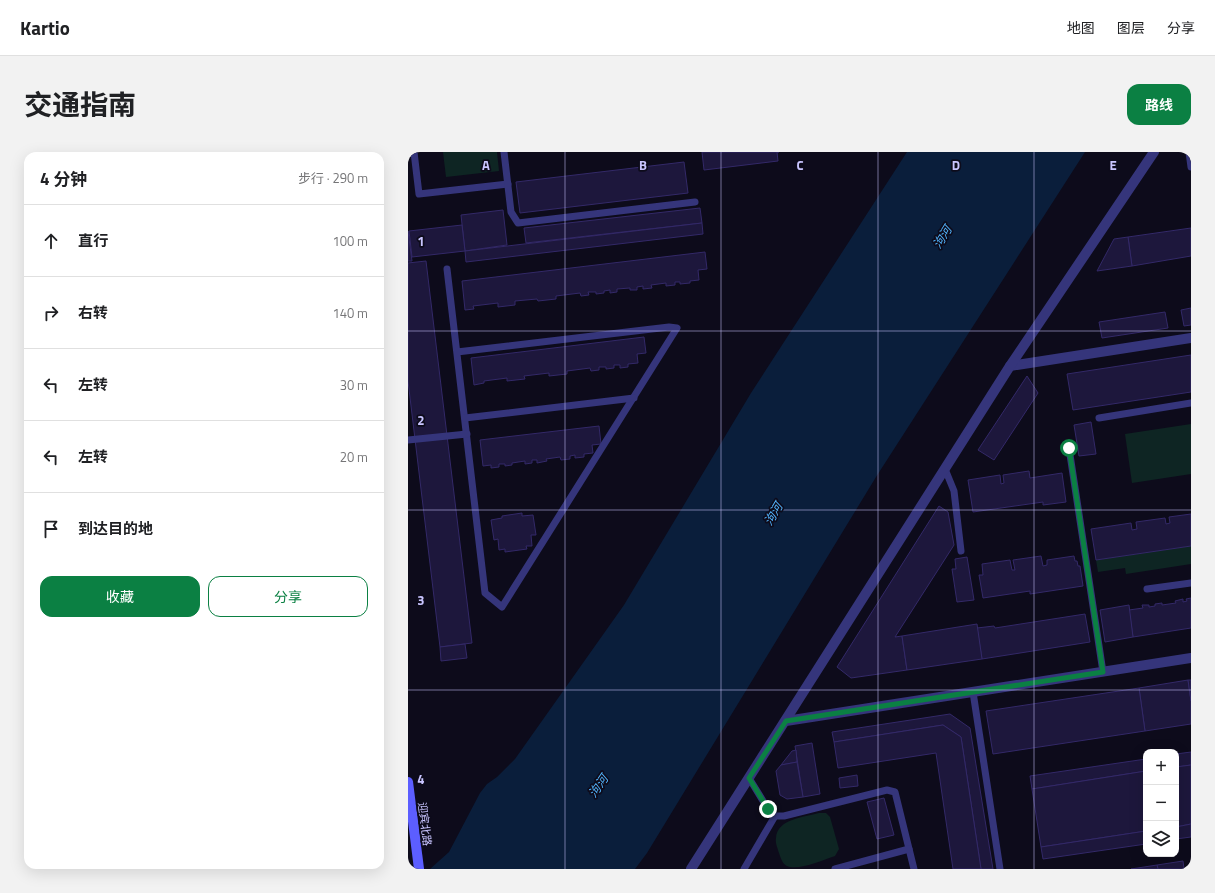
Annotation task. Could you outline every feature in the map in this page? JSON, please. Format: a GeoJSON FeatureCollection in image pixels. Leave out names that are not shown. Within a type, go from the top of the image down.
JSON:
{"type":"FeatureCollection","features":[{"type":"Feature","properties":{"kind":"main road","name":"迎宾北路"},"geometry":{"type":"LineString","coordinates":[[408,782],[419,869]]}},
{"type":"Feature","properties":{"kind":"street"},"geometry":{"type":"LineString","coordinates":[[691,869],[1010,366],[1154,152]]}},
{"type":"Feature","properties":{"kind":"street"},"geometry":{"type":"LineString","coordinates":[[1010,366],[1191,338]]}},
{"type":"Feature","properties":{"kind":"street"},"geometry":{"type":"LineString","coordinates":[[786,721],[1191,658]]}},
{"type":"Feature","properties":{"kind":"lane"},"geometry":{"type":"LineString","coordinates":[[414,152],[419,194],[508,184]]}},
{"type":"Feature","properties":{"kind":"lane"},"geometry":{"type":"LineString","coordinates":[[504,152],[511,212],[518,223],[695,202]]}},
{"type":"Feature","properties":{"kind":"lane"},"geometry":{"type":"LineString","coordinates":[[1189,152],[1191,167]]}},
{"type":"Feature","properties":{"kind":"lane"},"geometry":{"type":"LineString","coordinates":[[447,269],[486,593],[502,606],[677,328],[669,327],[457,352]]}},
{"type":"Feature","properties":{"kind":"lane"},"geometry":{"type":"LineString","coordinates":[[465,418],[634,398]]}},
{"type":"Feature","properties":{"kind":"lane"},"geometry":{"type":"LineString","coordinates":[[1098,418],[1191,403]]}},
{"type":"Feature","properties":{"kind":"lane"},"geometry":{"type":"LineString","coordinates":[[408,440],[467,434]]}},
{"type":"Feature","properties":{"kind":"lane"},"geometry":{"type":"LineString","coordinates":[[1069,448],[1103,672]]}},
{"type":"Feature","properties":{"kind":"lane"},"geometry":{"type":"LineString","coordinates":[[944,469],[954,491],[961,551]]}},
{"type":"Feature","properties":{"kind":"lane"},"geometry":{"type":"LineString","coordinates":[[1147,589],[1191,583]]}},
{"type":"Feature","properties":{"kind":"lane"},"geometry":{"type":"LineString","coordinates":[[973,692],[1000,869]]}},
{"type":"Feature","properties":{"kind":"lane"},"geometry":{"type":"LineString","coordinates":[[749,778],[768,809],[775,816],[784,816],[887,790],[895,792],[914,869]]}},
{"type":"Feature","properties":{"kind":"lane"},"geometry":{"type":"LineString","coordinates":[[744,869],[775,816]]}},
{"type":"Feature","properties":{"kind":"lane"},"geometry":{"type":"LineString","coordinates":[[835,869],[909,849]]}},
{"type":"Feature","properties":{"kind":"green space"},"geometry":{"type":"Polygon","coordinates":[[[443,152],[497,152],[499,171],[446,177],[443,152]]]}},
{"type":"Feature","properties":{"kind":"green space"},"geometry":{"type":"Polygon","coordinates":[[[1191,424],[1191,474],[1132,483],[1125,434],[1191,424]]]}},
{"type":"Feature","properties":{"kind":"green space"},"geometry":{"type":"Polygon","coordinates":[[[1191,546],[1191,564],[1126,574],[1125,568],[1098,572],[1096,560],[1191,546]]]}},
{"type":"Feature","properties":{"kind":"green space"},"geometry":{"type":"Polygon","coordinates":[[[819,813],[826,813],[830,817],[839,849],[835,856],[801,867],[790,867],[784,864],[776,844],[778,832],[781,827],[792,820],[819,813]]]}},
{"type":"Feature","properties":{"kind":"water","name":"泃河"},"geometry":{"type":"Polygon","coordinates":[[[907,152],[1085,152],[876,477],[647,853],[635,869],[430,869],[449,852],[480,793],[487,784],[497,777],[515,759],[624,605],[751,393],[907,152]]]}},
{"type":"Feature","properties":{"kind":"building"},"geometry":{"type":"Polygon","coordinates":[[[702,152],[777,152],[778,161],[704,170],[702,152]]]}},
{"type":"Feature","properties":{"kind":"building"},"geometry":{"type":"Polygon","coordinates":[[[684,162],[688,193],[520,213],[516,182],[684,162]]]}},
{"type":"Feature","properties":{"kind":"building"},"geometry":{"type":"Polygon","coordinates":[[[700,208],[702,223],[526,243],[524,228],[700,208]]]}},
{"type":"Feature","properties":{"kind":"building"},"geometry":{"type":"Polygon","coordinates":[[[503,210],[507,245],[465,251],[461,215],[503,210]]]}},
{"type":"Feature","properties":{"kind":"building"},"geometry":{"type":"Polygon","coordinates":[[[702,223],[703,234],[466,262],[465,251],[702,223]]]}},
{"type":"Feature","properties":{"kind":"building"},"geometry":{"type":"Polygon","coordinates":[[[462,225],[465,251],[412,257],[409,231],[462,225]]]}},
{"type":"Feature","properties":{"kind":"building"},"geometry":{"type":"Polygon","coordinates":[[[1191,228],[1191,256],[1132,266],[1128,237],[1191,228]]]}},
{"type":"Feature","properties":{"kind":"building"},"geometry":{"type":"Polygon","coordinates":[[[408,231],[412,261],[408,261],[408,231]]]}},
{"type":"Feature","properties":{"kind":"building"},"geometry":{"type":"Polygon","coordinates":[[[1128,237],[1132,266],[1097,271],[1114,239],[1128,237]]]}},
{"type":"Feature","properties":{"kind":"building"},"geometry":{"type":"Polygon","coordinates":[[[705,252],[707,269],[698,270],[699,280],[690,281],[690,283],[680,284],[680,282],[675,282],[675,285],[666,286],[666,283],[651,285],[652,288],[643,289],[643,286],[637,287],[637,290],[630,290],[630,288],[617,289],[617,292],[610,293],[610,290],[604,291],[604,293],[596,294],[596,292],[588,292],[589,295],[581,296],[580,293],[556,296],[556,299],[515,301],[515,305],[498,307],[498,303],[473,306],[474,309],[465,310],[462,281],[705,252]]]}},
{"type":"Feature","properties":{"kind":"building"},"geometry":{"type":"Polygon","coordinates":[[[426,261],[472,643],[440,647],[408,381],[408,263],[426,261]]]}},
{"type":"Feature","properties":{"kind":"building"},"geometry":{"type":"Polygon","coordinates":[[[1191,308],[1191,325],[1184,326],[1181,310],[1191,308]]]}},
{"type":"Feature","properties":{"kind":"building"},"geometry":{"type":"Polygon","coordinates":[[[1165,312],[1168,328],[1102,338],[1099,322],[1165,312]]]}},
{"type":"Feature","properties":{"kind":"building"},"geometry":{"type":"Polygon","coordinates":[[[644,337],[646,353],[637,354],[638,363],[628,364],[628,367],[620,368],[620,365],[614,365],[614,368],[606,369],[606,367],[599,367],[599,370],[591,371],[590,368],[567,371],[567,374],[549,376],[549,373],[524,376],[525,379],[507,381],[507,378],[484,381],[484,383],[474,385],[471,358],[644,337]]]}},
{"type":"Feature","properties":{"kind":"building"},"geometry":{"type":"Polygon","coordinates":[[[1191,355],[1191,392],[1073,410],[1067,374],[1191,355]]]}},
{"type":"Feature","properties":{"kind":"building"},"geometry":{"type":"Polygon","coordinates":[[[1027,376],[1038,393],[994,460],[978,450],[1027,376]]]}},
{"type":"Feature","properties":{"kind":"building"},"geometry":{"type":"Polygon","coordinates":[[[1091,422],[1096,454],[1079,456],[1074,425],[1091,422]]]}},
{"type":"Feature","properties":{"kind":"building"},"geometry":{"type":"Polygon","coordinates":[[[599,426],[601,444],[592,445],[593,453],[584,454],[584,457],[575,458],[575,455],[570,456],[570,459],[561,460],[560,457],[546,459],[547,461],[537,463],[537,460],[532,460],[532,463],[525,464],[525,461],[512,463],[512,465],[505,466],[505,464],[499,464],[499,467],[491,468],[491,465],[483,466],[480,440],[599,426]]]}},
{"type":"Feature","properties":{"kind":"building"},"geometry":{"type":"Polygon","coordinates":[[[1029,471],[1030,478],[1062,473],[1066,502],[1043,505],[1043,502],[973,512],[968,480],[1000,475],[1001,484],[1004,483],[1003,475],[1029,471]]]}},
{"type":"Feature","properties":{"kind":"building"},"geometry":{"type":"Polygon","coordinates":[[[939,506],[948,512],[954,545],[895,637],[902,636],[907,670],[851,678],[837,667],[939,506]]]}},
{"type":"Feature","properties":{"kind":"building"},"geometry":{"type":"Polygon","coordinates":[[[522,513],[522,516],[533,515],[536,535],[531,535],[532,546],[526,546],[527,549],[505,552],[505,549],[499,550],[498,539],[494,540],[491,520],[502,518],[502,516],[522,513]]]}},
{"type":"Feature","properties":{"kind":"building"},"geometry":{"type":"Polygon","coordinates":[[[1191,514],[1191,546],[1096,560],[1091,529],[1131,523],[1132,530],[1137,529],[1136,522],[1165,518],[1166,524],[1170,523],[1169,517],[1191,514]]]}},
{"type":"Feature","properties":{"kind":"building"},"geometry":{"type":"Polygon","coordinates":[[[1041,556],[1043,566],[1047,565],[1047,560],[1074,556],[1078,566],[1080,566],[1083,586],[1030,594],[1030,591],[983,598],[979,575],[983,575],[982,564],[1010,560],[1012,570],[1015,570],[1013,560],[1041,556]]]}},
{"type":"Feature","properties":{"kind":"building"},"geometry":{"type":"Polygon","coordinates":[[[967,557],[974,600],[957,602],[952,569],[956,569],[955,559],[967,557]]]}},
{"type":"Feature","properties":{"kind":"building"},"geometry":{"type":"Polygon","coordinates":[[[1191,598],[1191,628],[1133,637],[1129,610],[1143,608],[1142,605],[1149,605],[1149,607],[1155,606],[1155,604],[1162,603],[1162,605],[1176,603],[1175,601],[1183,599],[1183,602],[1187,601],[1186,599],[1191,598]]]}},
{"type":"Feature","properties":{"kind":"building"},"geometry":{"type":"Polygon","coordinates":[[[1129,605],[1133,637],[1105,642],[1100,610],[1129,605]]]}},
{"type":"Feature","properties":{"kind":"building"},"geometry":{"type":"Polygon","coordinates":[[[1085,614],[1090,642],[982,659],[977,628],[994,626],[995,628],[1085,614]]]}},
{"type":"Feature","properties":{"kind":"building"},"geometry":{"type":"Polygon","coordinates":[[[977,624],[982,659],[907,670],[902,636],[977,624]]]}},
{"type":"Feature","properties":{"kind":"building"},"geometry":{"type":"Polygon","coordinates":[[[465,644],[467,658],[441,661],[440,647],[465,644]]]}},
{"type":"Feature","properties":{"kind":"building"},"geometry":{"type":"Polygon","coordinates":[[[1188,680],[1191,701],[1191,724],[1145,731],[1139,688],[1188,680]]]}},
{"type":"Feature","properties":{"kind":"building"},"geometry":{"type":"Polygon","coordinates":[[[1188,680],[1191,680],[1191,701],[1188,680]]]}},
{"type":"Feature","properties":{"kind":"building"},"geometry":{"type":"Polygon","coordinates":[[[1139,688],[1145,731],[993,754],[986,711],[1139,688]]]}},
{"type":"Feature","properties":{"kind":"building"},"geometry":{"type":"Polygon","coordinates":[[[950,714],[970,728],[993,869],[981,869],[961,737],[943,725],[834,742],[832,732],[950,714]]]}},
{"type":"Feature","properties":{"kind":"building"},"geometry":{"type":"Polygon","coordinates":[[[943,725],[961,737],[981,869],[953,869],[936,753],[838,768],[834,742],[943,725]]]}},
{"type":"Feature","properties":{"kind":"building"},"geometry":{"type":"Polygon","coordinates":[[[812,743],[820,794],[803,797],[795,746],[812,743]]]}},
{"type":"Feature","properties":{"kind":"building"},"geometry":{"type":"Polygon","coordinates":[[[796,750],[797,762],[781,765],[792,751],[796,750]]]}},
{"type":"Feature","properties":{"kind":"building"},"geometry":{"type":"Polygon","coordinates":[[[1191,752],[1191,765],[1179,767],[1179,754],[1191,752]]]}},
{"type":"Feature","properties":{"kind":"building"},"geometry":{"type":"Polygon","coordinates":[[[1143,759],[1143,771],[1032,789],[1030,776],[1143,759]]]}},
{"type":"Feature","properties":{"kind":"building"},"geometry":{"type":"Polygon","coordinates":[[[797,762],[803,797],[787,799],[780,795],[776,771],[781,765],[797,762]]]}},
{"type":"Feature","properties":{"kind":"building"},"geometry":{"type":"Polygon","coordinates":[[[1191,765],[1191,824],[1179,826],[1179,785],[1179,767],[1191,765]]]}},
{"type":"Feature","properties":{"kind":"building"},"geometry":{"type":"Polygon","coordinates":[[[1143,771],[1143,831],[1041,847],[1032,789],[1143,771]]]}},
{"type":"Feature","properties":{"kind":"building"},"geometry":{"type":"Polygon","coordinates":[[[857,775],[858,786],[840,788],[839,778],[857,775]]]}},
{"type":"Feature","properties":{"kind":"building"},"geometry":{"type":"Polygon","coordinates":[[[884,798],[894,835],[877,839],[867,802],[884,798]]]}},
{"type":"Feature","properties":{"kind":"building"},"geometry":{"type":"Polygon","coordinates":[[[1191,824],[1191,837],[1179,839],[1179,826],[1191,824]]]}},
{"type":"Feature","properties":{"kind":"building"},"geometry":{"type":"Polygon","coordinates":[[[1143,831],[1143,844],[1043,859],[1041,847],[1143,831]]]}},
{"type":"Feature","properties":{"kind":"building"},"geometry":{"type":"Polygon","coordinates":[[[1183,861],[1184,869],[1158,869],[1157,865],[1183,861]]]}},
{"type":"Feature","properties":{"kind":"building"},"geometry":{"type":"Polygon","coordinates":[[[1157,865],[1158,869],[1131,869],[1157,865]]]}},
{"type":"Feature","properties":{"kind":"route"},"geometry":{"type":"LineString","coordinates":[[768,809],[749,778],[786,721],[1103,672],[1069,448]]}}]}
